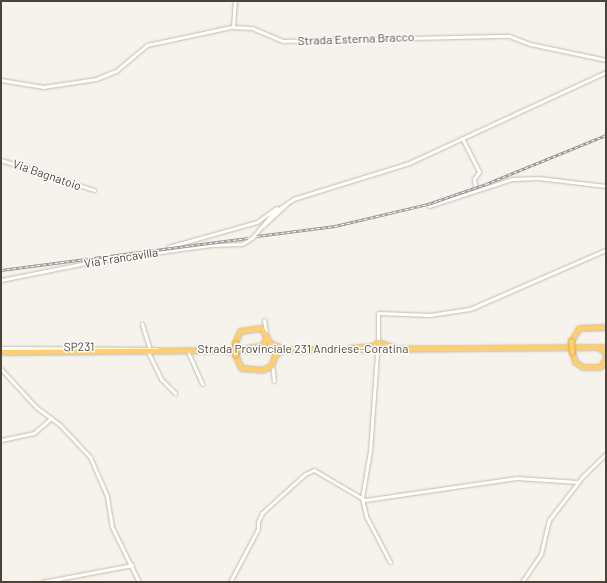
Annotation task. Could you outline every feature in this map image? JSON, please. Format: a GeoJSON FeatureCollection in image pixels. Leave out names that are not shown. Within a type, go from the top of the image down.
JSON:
{"type":"FeatureCollection","features":[{"type":"Feature","properties":{"kind":"highway"},"geometry":{"type":"LineString","coordinates":[[585,346],[602,349],[606,359],[600,367],[584,367],[575,362],[571,341],[579,328],[606,327]]}},
{"type":"Feature","properties":{"kind":"highway"},"geometry":{"type":"LineString","coordinates":[[264,329],[240,331],[235,343],[235,354],[237,365],[244,370],[271,368]]}},
{"type":"Feature","properties":{"kind":"highway"},"geometry":{"type":"LineString","coordinates":[[264,329],[270,343],[281,348]]}},
{"type":"Feature","properties":{"kind":"highway"},"geometry":{"type":"LineString","coordinates":[[244,348],[262,346],[264,329]]}},
{"type":"Feature","properties":{"kind":"highway"},"geometry":{"type":"LineString","coordinates":[[349,348],[373,346],[378,342],[396,349]]}},
{"type":"Feature","properties":{"kind":"highway","name":"Strada Provinciale 231 Andriese-Coratina"},"geometry":{"type":"LineString","coordinates":[[1,351],[355,350],[606,346]]}},
{"type":"Feature","properties":{"kind":"highway","name":"Strada Provinciale 231 Andriese-Coratina"},"geometry":{"type":"LineString","coordinates":[[1,351],[244,348],[396,349]]}},
{"type":"Feature","properties":{"kind":"highway"},"geometry":{"type":"LineString","coordinates":[[355,350],[373,350],[377,354],[380,350],[396,349]]}},
{"type":"Feature","properties":{"kind":"highway"},"geometry":{"type":"LineString","coordinates":[[262,350],[270,354],[271,368]]}},
{"type":"Feature","properties":{"kind":"highway"},"geometry":{"type":"LineString","coordinates":[[271,368],[278,351],[288,350]]}},
{"type":"Feature","properties":{"kind":"street"},"geometry":{"type":"LineString","coordinates":[[233,27],[235,1]]}},
{"type":"Feature","properties":{"kind":"street","name":"Strada Esterna Bracco"},"geometry":{"type":"LineString","coordinates":[[1,80],[43,87],[96,79],[116,71],[147,45],[233,27],[252,28],[282,41],[509,36],[530,44],[606,60]]}},
{"type":"Feature","properties":{"kind":"street"},"geometry":{"type":"LineString","coordinates":[[168,247],[257,222],[289,202],[330,185],[408,163],[606,72]]}},
{"type":"Feature","properties":{"kind":"street"},"geometry":{"type":"LineString","coordinates":[[462,138],[479,172],[474,179],[475,185]]}},
{"type":"Feature","properties":{"kind":"street","name":"Via Bagnatoio"},"geometry":{"type":"LineString","coordinates":[[1,160],[94,190]]}},
{"type":"Feature","properties":{"kind":"street"},"geometry":{"type":"LineString","coordinates":[[430,206],[512,179],[538,178],[606,186]]}},
{"type":"Feature","properties":{"kind":"street"},"geometry":{"type":"LineString","coordinates":[[257,222],[262,225],[289,202]]}},
{"type":"Feature","properties":{"kind":"street","name":"Via Francavilla"},"geometry":{"type":"LineString","coordinates":[[1,280],[96,261],[217,244],[242,244],[252,238],[274,211]]}},
{"type":"Feature","properties":{"kind":"street"},"geometry":{"type":"LineString","coordinates":[[378,342],[378,313],[436,315],[470,309],[606,250]]}},
{"type":"Feature","properties":{"kind":"street"},"geometry":{"type":"LineString","coordinates":[[142,324],[149,347]]}},
{"type":"Feature","properties":{"kind":"street","name":"SP231"},"geometry":{"type":"LineString","coordinates":[[1,351],[149,347],[157,349]]}},
{"type":"Feature","properties":{"kind":"street"},"geometry":{"type":"LineString","coordinates":[[1,351],[188,352],[198,350]]}},
{"type":"Feature","properties":{"kind":"street"},"geometry":{"type":"LineString","coordinates":[[148,352],[161,379],[175,393]]}},
{"type":"Feature","properties":{"kind":"street"},"geometry":{"type":"LineString","coordinates":[[188,352],[202,384]]}},
{"type":"Feature","properties":{"kind":"street"},"geometry":{"type":"LineString","coordinates":[[377,354],[370,451],[362,498],[366,516],[390,562]]}},
{"type":"Feature","properties":{"kind":"street"},"geometry":{"type":"LineString","coordinates":[[271,368],[274,382]]}},
{"type":"Feature","properties":{"kind":"street"},"geometry":{"type":"LineString","coordinates":[[1,369],[36,407],[51,418],[90,457],[106,496],[112,527],[132,565],[139,582]]}},
{"type":"Feature","properties":{"kind":"street"},"geometry":{"type":"LineString","coordinates":[[1,440],[34,433],[51,418]]}},
{"type":"Feature","properties":{"kind":"street"},"geometry":{"type":"LineString","coordinates":[[522,582],[541,554],[549,520],[578,482],[606,454]]}},
{"type":"Feature","properties":{"kind":"street"},"geometry":{"type":"LineString","coordinates":[[230,582],[258,529],[259,519],[278,499],[314,470],[362,498],[370,500],[516,478],[578,482]]}},
{"type":"Feature","properties":{"kind":"street"},"geometry":{"type":"LineString","coordinates":[[42,582],[132,565]]}},
{"type":"Feature","properties":{"kind":"railway"},"geometry":{"type":"LineString","coordinates":[[257,236],[335,226],[428,204],[486,184],[606,135]]}},
{"type":"Feature","properties":{"kind":"railway"},"geometry":{"type":"LineString","coordinates":[[1,270],[248,238]]}}]}
